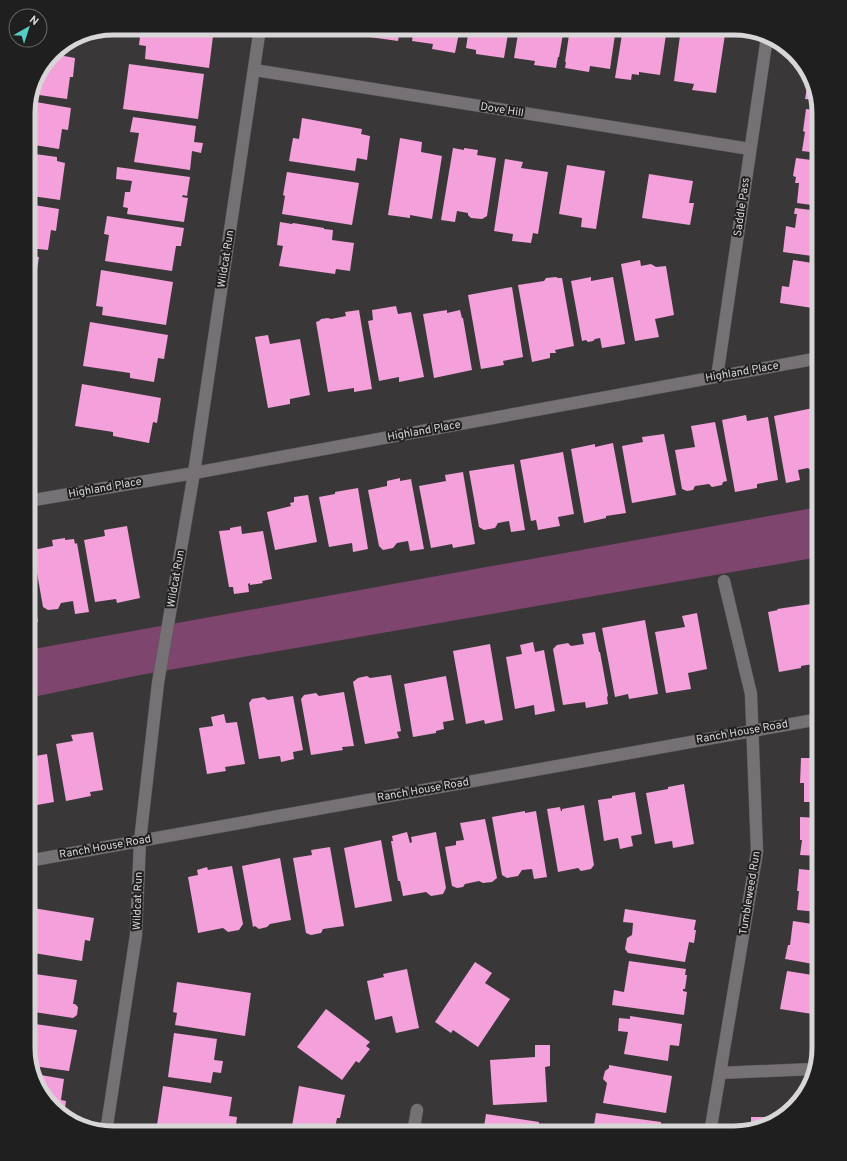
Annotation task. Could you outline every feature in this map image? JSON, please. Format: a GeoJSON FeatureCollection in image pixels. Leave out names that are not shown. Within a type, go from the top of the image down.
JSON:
{"type":"FeatureCollection","features":[{"type":"Feature","properties":{"kind":"street","name":"Wildcat Run"},"geometry":{"type":"LineString","coordinates":[[107,1126],[136,935],[140,841],[158,683],[194,473],[259,35]]}},
{"type":"Feature","properties":{"kind":"street","name":"Saddle Pass"},"geometry":{"type":"LineString","coordinates":[[717,377],[766,42]]}},
{"type":"Feature","properties":{"kind":"street","name":"Dove Hill"},"geometry":{"type":"LineString","coordinates":[[254,70],[750,149]]}},
{"type":"Feature","properties":{"kind":"street","name":"Highland Place"},"geometry":{"type":"LineString","coordinates":[[35,500],[194,473],[812,359]]}},
{"type":"Feature","properties":{"kind":"street","name":"Tumbleweed Run"},"geometry":{"type":"LineString","coordinates":[[711,1126],[757,852],[751,694],[724,581]]}},
{"type":"Feature","properties":{"kind":"street","name":"Ranch House Road"},"geometry":{"type":"LineString","coordinates":[[35,860],[812,720]]}},
{"type":"Feature","properties":{"kind":"street"},"geometry":{"type":"LineString","coordinates":[[720,1073],[809,1069]]}},
{"type":"Feature","properties":{"kind":"street"},"geometry":{"type":"LineString","coordinates":[[414,1126],[417,1110]]}},
{"type":"Feature","properties":{"kind":"shaded area"},"geometry":{"type":"Polygon","coordinates":[[[812,508],[812,558],[140,675],[35,697],[35,649],[812,508]]]}},
{"type":"Feature","properties":{"kind":"building"},"geometry":{"type":"Polygon","coordinates":[[[140,35],[213,35],[209,68],[145,59],[146,46],[139,45],[140,35]]]}},
{"type":"Feature","properties":{"kind":"building"},"geometry":{"type":"Polygon","coordinates":[[[405,35],[405,37],[399,36],[398,41],[362,36],[405,35]]]}},
{"type":"Feature","properties":{"kind":"building"},"geometry":{"type":"Polygon","coordinates":[[[413,35],[459,35],[455,53],[432,49],[433,44],[412,41],[413,35]]]}},
{"type":"Feature","properties":{"kind":"building"},"geometry":{"type":"Polygon","coordinates":[[[468,35],[508,35],[504,58],[476,54],[476,50],[466,48],[468,35]]]}},
{"type":"Feature","properties":{"kind":"building"},"geometry":{"type":"Polygon","coordinates":[[[518,35],[563,35],[556,68],[534,65],[535,61],[514,58],[518,35]]]}},
{"type":"Feature","properties":{"kind":"building"},"geometry":{"type":"Polygon","coordinates":[[[569,35],[615,35],[610,69],[590,66],[589,72],[565,68],[569,35]]]}},
{"type":"Feature","properties":{"kind":"building"},"geometry":{"type":"Polygon","coordinates":[[[622,35],[666,35],[660,75],[639,72],[639,75],[632,74],[631,80],[615,78],[622,35]]]}},
{"type":"Feature","properties":{"kind":"building"},"geometry":{"type":"Polygon","coordinates":[[[680,35],[725,35],[716,93],[692,90],[694,84],[674,81],[680,35]]]}},
{"type":"Feature","properties":{"kind":"building"},"geometry":{"type":"Polygon","coordinates":[[[60,55],[75,58],[73,77],[70,77],[67,99],[38,95],[43,78],[51,65],[60,55]]]}},
{"type":"Feature","properties":{"kind":"building"},"geometry":{"type":"Polygon","coordinates":[[[129,64],[204,74],[198,119],[123,109],[129,64]]]}},
{"type":"Feature","properties":{"kind":"building"},"geometry":{"type":"Polygon","coordinates":[[[807,87],[810,99],[805,99],[807,87]]]}},
{"type":"Feature","properties":{"kind":"building"},"geometry":{"type":"Polygon","coordinates":[[[36,102],[71,108],[68,130],[62,129],[59,149],[35,145],[36,102]]]}},
{"type":"Feature","properties":{"kind":"building"},"geometry":{"type":"Polygon","coordinates":[[[806,109],[812,110],[812,152],[802,151],[806,109]]]}},
{"type":"Feature","properties":{"kind":"building"},"geometry":{"type":"Polygon","coordinates":[[[133,117],[196,126],[194,142],[203,143],[201,153],[192,151],[190,170],[134,162],[139,133],[130,132],[133,117]]]}},
{"type":"Feature","properties":{"kind":"building"},"geometry":{"type":"Polygon","coordinates":[[[302,118],[362,129],[361,134],[370,136],[367,160],[357,158],[355,171],[289,161],[293,138],[299,139],[302,118]]]}},
{"type":"Feature","properties":{"kind":"building"},"geometry":{"type":"Polygon","coordinates":[[[400,138],[422,142],[421,152],[442,156],[432,219],[410,215],[410,218],[388,215],[400,138]]]}},
{"type":"Feature","properties":{"kind":"building"},"geometry":{"type":"Polygon","coordinates":[[[453,148],[478,150],[477,155],[496,158],[487,216],[482,219],[471,218],[468,213],[457,211],[455,222],[441,220],[453,148]]]}},
{"type":"Feature","properties":{"kind":"building"},"geometry":{"type":"Polygon","coordinates":[[[35,154],[57,157],[57,161],[65,163],[60,200],[35,196],[35,154]]]}},
{"type":"Feature","properties":{"kind":"building"},"geometry":{"type":"Polygon","coordinates":[[[796,158],[812,160],[812,205],[797,203],[799,183],[795,183],[796,177],[793,176],[796,158]]]}},
{"type":"Feature","properties":{"kind":"building"},"geometry":{"type":"Polygon","coordinates":[[[505,159],[523,162],[521,168],[548,172],[538,234],[533,233],[531,243],[512,241],[513,234],[494,231],[505,159]]]}},
{"type":"Feature","properties":{"kind":"building"},"geometry":{"type":"Polygon","coordinates":[[[567,165],[605,171],[596,229],[581,227],[582,218],[559,214],[567,165]]]}},
{"type":"Feature","properties":{"kind":"building"},"geometry":{"type":"Polygon","coordinates":[[[117,167],[190,177],[187,196],[183,195],[182,197],[188,198],[184,222],[127,214],[128,208],[123,207],[125,192],[130,192],[132,181],[116,179],[117,167]]]}},
{"type":"Feature","properties":{"kind":"building"},"geometry":{"type":"Polygon","coordinates":[[[287,172],[359,183],[352,225],[282,214],[285,196],[283,195],[287,172]]]}},
{"type":"Feature","properties":{"kind":"building"},"geometry":{"type":"Polygon","coordinates":[[[649,174],[693,181],[689,203],[694,203],[690,225],[642,218],[649,174]]]}},
{"type":"Feature","properties":{"kind":"building"},"geometry":{"type":"Polygon","coordinates":[[[35,205],[59,209],[56,231],[51,230],[48,250],[35,249],[35,205]]]}},
{"type":"Feature","properties":{"kind":"building"},"geometry":{"type":"Polygon","coordinates":[[[795,208],[812,210],[812,256],[783,252],[786,226],[795,228],[797,214],[794,214],[795,208]]]}},
{"type":"Feature","properties":{"kind":"building"},"geometry":{"type":"Polygon","coordinates":[[[107,216],[184,228],[181,246],[176,246],[172,271],[105,261],[109,235],[104,234],[107,216]]]}},
{"type":"Feature","properties":{"kind":"building"},"geometry":{"type":"Polygon","coordinates":[[[280,222],[333,230],[332,240],[354,243],[350,271],[336,269],[335,274],[279,266],[283,246],[277,245],[280,222]]]}},
{"type":"Feature","properties":{"kind":"building"},"geometry":{"type":"Polygon","coordinates":[[[35,257],[39,257],[35,282],[35,257]]]}},
{"type":"Feature","properties":{"kind":"building"},"geometry":{"type":"Polygon","coordinates":[[[640,260],[641,266],[651,264],[656,267],[666,266],[674,315],[655,319],[659,337],[635,341],[621,264],[640,260]]]}},
{"type":"Feature","properties":{"kind":"building"},"geometry":{"type":"Polygon","coordinates":[[[793,260],[812,263],[812,308],[780,303],[782,286],[789,287],[793,260]]]}},
{"type":"Feature","properties":{"kind":"building"},"geometry":{"type":"Polygon","coordinates":[[[101,270],[173,282],[166,325],[102,315],[103,307],[96,306],[101,270]]]}},
{"type":"Feature","properties":{"kind":"building"},"geometry":{"type":"Polygon","coordinates":[[[591,277],[591,281],[613,277],[625,344],[602,348],[600,338],[588,342],[586,340],[582,341],[571,281],[591,277]]]}},
{"type":"Feature","properties":{"kind":"building"},"geometry":{"type":"Polygon","coordinates":[[[546,278],[562,278],[574,346],[555,350],[556,353],[550,353],[550,358],[532,362],[518,285],[544,281],[546,278]]]}},
{"type":"Feature","properties":{"kind":"building"},"geometry":{"type":"Polygon","coordinates":[[[512,287],[523,357],[503,361],[504,365],[481,369],[468,295],[512,287]]]}},
{"type":"Feature","properties":{"kind":"building"},"geometry":{"type":"Polygon","coordinates":[[[396,306],[398,314],[411,312],[424,377],[399,382],[399,377],[379,381],[368,321],[373,320],[372,310],[396,306]]]}},
{"type":"Feature","properties":{"kind":"building"},"geometry":{"type":"Polygon","coordinates":[[[359,310],[372,389],[354,392],[354,388],[328,392],[316,322],[321,319],[346,316],[345,312],[359,310]]]}},
{"type":"Feature","properties":{"kind":"building"},"geometry":{"type":"Polygon","coordinates":[[[447,310],[447,313],[460,310],[463,318],[472,370],[434,378],[423,314],[447,310]]]}},
{"type":"Feature","properties":{"kind":"building"},"geometry":{"type":"Polygon","coordinates":[[[90,322],[168,335],[164,359],[158,358],[154,382],[130,378],[130,373],[83,366],[90,322]]]}},
{"type":"Feature","properties":{"kind":"building"},"geometry":{"type":"Polygon","coordinates":[[[268,335],[270,344],[300,339],[310,395],[290,399],[290,404],[268,408],[255,337],[268,335]]]}},
{"type":"Feature","properties":{"kind":"building"},"geometry":{"type":"Polygon","coordinates":[[[82,384],[161,398],[157,423],[153,422],[149,443],[113,436],[113,432],[75,426],[82,384]]]}},
{"type":"Feature","properties":{"kind":"building"},"geometry":{"type":"Polygon","coordinates":[[[812,408],[812,471],[808,468],[798,470],[800,480],[786,483],[774,416],[812,408]]]}},
{"type":"Feature","properties":{"kind":"building"},"geometry":{"type":"Polygon","coordinates":[[[746,415],[747,421],[768,417],[778,480],[757,484],[757,488],[735,492],[722,420],[746,415]]]}},
{"type":"Feature","properties":{"kind":"building"},"geometry":{"type":"Polygon","coordinates":[[[715,422],[727,481],[723,482],[722,485],[712,487],[709,484],[695,486],[693,490],[687,491],[682,489],[675,450],[695,447],[691,426],[715,422]]]}},
{"type":"Feature","properties":{"kind":"building"},"geometry":{"type":"Polygon","coordinates":[[[664,434],[676,495],[632,503],[622,446],[643,442],[642,437],[664,434]]]}},
{"type":"Feature","properties":{"kind":"building"},"geometry":{"type":"Polygon","coordinates":[[[613,443],[626,513],[606,516],[606,518],[584,523],[571,449],[595,444],[595,447],[613,443]]]}},
{"type":"Feature","properties":{"kind":"building"},"geometry":{"type":"Polygon","coordinates":[[[563,452],[574,514],[558,517],[560,526],[538,530],[536,520],[531,521],[520,460],[563,452]]]}},
{"type":"Feature","properties":{"kind":"building"},"geometry":{"type":"Polygon","coordinates":[[[514,464],[525,530],[511,532],[509,521],[498,523],[495,528],[484,530],[479,527],[469,471],[514,464]]]}},
{"type":"Feature","properties":{"kind":"building"},"geometry":{"type":"Polygon","coordinates":[[[463,472],[475,544],[453,548],[452,544],[431,548],[419,486],[446,481],[445,475],[463,472]]]}},
{"type":"Feature","properties":{"kind":"building"},"geometry":{"type":"Polygon","coordinates":[[[400,478],[400,481],[411,479],[424,549],[410,551],[408,541],[397,543],[393,548],[383,550],[379,546],[368,490],[387,486],[387,481],[400,478]]]}},
{"type":"Feature","properties":{"kind":"building"},"geometry":{"type":"Polygon","coordinates":[[[358,488],[368,549],[353,552],[352,543],[329,547],[319,497],[335,494],[335,492],[358,488]]]}},
{"type":"Feature","properties":{"kind":"building"},"geometry":{"type":"Polygon","coordinates":[[[308,495],[317,542],[275,550],[267,512],[291,506],[290,503],[294,502],[294,497],[308,495]]]}},
{"type":"Feature","properties":{"kind":"building"},"geometry":{"type":"Polygon","coordinates":[[[127,526],[140,598],[117,603],[116,599],[95,602],[84,540],[105,536],[104,530],[127,526]]]}},
{"type":"Feature","properties":{"kind":"building"},"geometry":{"type":"Polygon","coordinates":[[[241,526],[242,534],[263,531],[272,579],[262,581],[263,583],[250,585],[250,583],[248,584],[249,592],[234,594],[233,587],[229,587],[219,531],[230,530],[230,528],[241,526]]]}},
{"type":"Feature","properties":{"kind":"building"},"geometry":{"type":"Polygon","coordinates":[[[65,538],[65,540],[74,539],[75,544],[77,543],[89,612],[75,614],[73,601],[61,603],[58,609],[48,610],[43,607],[35,561],[35,550],[53,546],[52,540],[65,538]]]}},
{"type":"Feature","properties":{"kind":"building"},"geometry":{"type":"Polygon","coordinates":[[[811,604],[812,664],[779,672],[768,612],[778,610],[777,609],[811,604]]]}},
{"type":"Feature","properties":{"kind":"building"},"geometry":{"type":"Polygon","coordinates":[[[35,605],[38,622],[35,623],[35,605]]]}},
{"type":"Feature","properties":{"kind":"building"},"geometry":{"type":"Polygon","coordinates":[[[697,613],[707,669],[688,673],[691,689],[666,693],[655,632],[685,627],[682,616],[697,613]]]}},
{"type":"Feature","properties":{"kind":"building"},"geometry":{"type":"Polygon","coordinates":[[[645,620],[658,694],[629,699],[628,694],[615,697],[602,628],[645,620]]]}},
{"type":"Feature","properties":{"kind":"building"},"geometry":{"type":"Polygon","coordinates":[[[595,632],[608,696],[608,704],[586,708],[585,702],[563,705],[553,649],[557,645],[568,643],[571,646],[584,644],[582,634],[595,632]]]}},
{"type":"Feature","properties":{"kind":"building"},"geometry":{"type":"Polygon","coordinates":[[[533,642],[535,652],[544,650],[555,711],[535,715],[534,705],[515,709],[506,657],[522,654],[520,645],[533,642]]]}},
{"type":"Feature","properties":{"kind":"building"},"geometry":{"type":"Polygon","coordinates":[[[490,644],[503,720],[485,724],[484,720],[466,724],[453,651],[490,644]]]}},
{"type":"Feature","properties":{"kind":"building"},"geometry":{"type":"Polygon","coordinates":[[[391,675],[401,731],[397,732],[399,738],[365,744],[353,682],[358,678],[367,676],[370,678],[391,675]]]}},
{"type":"Feature","properties":{"kind":"building"},"geometry":{"type":"Polygon","coordinates":[[[446,676],[454,720],[443,722],[444,729],[436,731],[436,733],[413,737],[404,684],[446,676]]]}},
{"type":"Feature","properties":{"kind":"building"},"geometry":{"type":"Polygon","coordinates":[[[344,692],[354,746],[342,747],[343,750],[311,755],[301,699],[304,695],[316,693],[319,696],[344,692]]]}},
{"type":"Feature","properties":{"kind":"building"},"geometry":{"type":"Polygon","coordinates":[[[293,696],[303,750],[293,752],[294,759],[281,762],[280,756],[259,759],[249,703],[252,699],[264,697],[268,700],[293,696]]]}},
{"type":"Feature","properties":{"kind":"building"},"geometry":{"type":"Polygon","coordinates":[[[224,714],[226,723],[237,722],[245,764],[225,767],[226,771],[207,774],[199,728],[213,726],[211,717],[224,714]]]}},
{"type":"Feature","properties":{"kind":"building"},"geometry":{"type":"Polygon","coordinates":[[[93,732],[103,790],[90,792],[91,796],[66,801],[56,744],[73,741],[71,735],[93,732]]]}},
{"type":"Feature","properties":{"kind":"building"},"geometry":{"type":"Polygon","coordinates":[[[47,754],[54,802],[35,805],[35,756],[47,754]]]}},
{"type":"Feature","properties":{"kind":"building"},"geometry":{"type":"Polygon","coordinates":[[[801,758],[812,758],[812,802],[804,802],[804,783],[800,783],[801,758]]]}},
{"type":"Feature","properties":{"kind":"building"},"geometry":{"type":"Polygon","coordinates":[[[684,784],[694,844],[673,848],[672,841],[655,844],[646,793],[684,784]]]}},
{"type":"Feature","properties":{"kind":"building"},"geometry":{"type":"Polygon","coordinates":[[[635,792],[642,834],[631,836],[633,846],[620,849],[618,838],[604,841],[598,800],[635,792]]]}},
{"type":"Feature","properties":{"kind":"building"},"geometry":{"type":"Polygon","coordinates":[[[584,805],[594,865],[591,869],[581,871],[578,868],[558,872],[547,809],[560,807],[562,811],[562,809],[584,805]]]}},
{"type":"Feature","properties":{"kind":"building"},"geometry":{"type":"Polygon","coordinates":[[[525,811],[525,813],[536,811],[547,877],[534,879],[532,869],[522,870],[518,876],[507,878],[502,875],[492,817],[525,811]]]}},
{"type":"Feature","properties":{"kind":"building"},"geometry":{"type":"Polygon","coordinates":[[[800,817],[812,818],[812,856],[800,855],[802,840],[800,840],[800,817]]]}},
{"type":"Feature","properties":{"kind":"building"},"geometry":{"type":"Polygon","coordinates":[[[485,819],[497,878],[492,882],[483,883],[479,881],[465,884],[463,887],[457,888],[452,886],[445,847],[456,845],[456,841],[464,840],[460,823],[485,819]]]}},
{"type":"Feature","properties":{"kind":"building"},"geometry":{"type":"Polygon","coordinates":[[[407,832],[410,843],[412,842],[411,837],[436,832],[446,888],[443,894],[431,896],[426,892],[403,896],[400,881],[398,881],[391,841],[393,841],[392,836],[407,832]]]}},
{"type":"Feature","properties":{"kind":"building"},"geometry":{"type":"Polygon","coordinates":[[[381,840],[392,901],[355,908],[344,848],[381,840]]]}},
{"type":"Feature","properties":{"kind":"building"},"geometry":{"type":"Polygon","coordinates":[[[330,847],[344,926],[323,929],[321,933],[311,935],[306,933],[293,858],[312,855],[311,850],[330,847]]]}},
{"type":"Feature","properties":{"kind":"building"},"geometry":{"type":"Polygon","coordinates":[[[280,858],[291,920],[270,924],[267,927],[259,929],[255,926],[253,927],[242,866],[280,858]]]}},
{"type":"Feature","properties":{"kind":"building"},"geometry":{"type":"Polygon","coordinates":[[[232,866],[243,924],[239,930],[228,932],[223,928],[198,933],[188,877],[198,875],[197,870],[207,867],[208,870],[232,866]]]}},
{"type":"Feature","properties":{"kind":"building"},"geometry":{"type":"Polygon","coordinates":[[[799,869],[812,870],[812,911],[797,910],[799,891],[797,891],[799,869]]]}},
{"type":"Feature","properties":{"kind":"building"},"geometry":{"type":"Polygon","coordinates":[[[35,908],[94,918],[90,941],[85,940],[82,961],[35,953],[35,908]]]}},
{"type":"Feature","properties":{"kind":"building"},"geometry":{"type":"Polygon","coordinates":[[[625,909],[696,920],[694,943],[689,942],[685,962],[628,953],[625,949],[627,938],[632,935],[633,923],[623,922],[625,909]]]}},
{"type":"Feature","properties":{"kind":"building"},"geometry":{"type":"Polygon","coordinates":[[[793,921],[812,924],[812,964],[785,959],[788,945],[790,945],[793,921]]]}},
{"type":"Feature","properties":{"kind":"building"},"geometry":{"type":"Polygon","coordinates":[[[629,961],[686,969],[685,975],[687,975],[685,989],[683,989],[683,991],[687,992],[684,1015],[612,1005],[614,990],[624,992],[629,961]]]}},
{"type":"Feature","properties":{"kind":"building"},"geometry":{"type":"Polygon","coordinates":[[[475,962],[492,973],[485,983],[510,999],[478,1047],[453,1030],[451,1033],[435,1022],[475,962]]]}},
{"type":"Feature","properties":{"kind":"building"},"geometry":{"type":"Polygon","coordinates":[[[407,969],[419,1028],[396,1033],[392,1016],[375,1020],[367,981],[384,977],[383,974],[407,969]]]}},
{"type":"Feature","properties":{"kind":"building"},"geometry":{"type":"Polygon","coordinates":[[[787,971],[812,975],[812,1014],[780,1009],[787,971]]]}},
{"type":"Feature","properties":{"kind":"building"},"geometry":{"type":"Polygon","coordinates":[[[35,974],[77,980],[73,1004],[78,1007],[77,1015],[73,1018],[35,1012],[35,974]]]}},
{"type":"Feature","properties":{"kind":"building"},"geometry":{"type":"Polygon","coordinates":[[[177,982],[251,993],[245,1036],[175,1025],[177,1013],[173,1012],[177,982]]]}},
{"type":"Feature","properties":{"kind":"building"},"geometry":{"type":"Polygon","coordinates":[[[326,1009],[370,1042],[366,1046],[370,1049],[359,1063],[356,1061],[342,1080],[297,1047],[326,1009]]]}},
{"type":"Feature","properties":{"kind":"building"},"geometry":{"type":"Polygon","coordinates":[[[630,1016],[682,1024],[679,1046],[670,1045],[668,1061],[624,1054],[628,1032],[618,1031],[619,1018],[630,1019],[630,1016]]]}},
{"type":"Feature","properties":{"kind":"building"},"geometry":{"type":"Polygon","coordinates":[[[35,1024],[77,1030],[69,1071],[38,1067],[35,1048],[35,1024]]]}},
{"type":"Feature","properties":{"kind":"building"},"geometry":{"type":"Polygon","coordinates":[[[174,1033],[217,1039],[214,1060],[223,1061],[221,1073],[213,1072],[211,1083],[168,1077],[174,1033]]]}},
{"type":"Feature","properties":{"kind":"building"},"geometry":{"type":"Polygon","coordinates":[[[535,1045],[550,1045],[550,1066],[545,1067],[547,1102],[493,1105],[490,1060],[535,1057],[535,1045]]]}},
{"type":"Feature","properties":{"kind":"building"},"geometry":{"type":"Polygon","coordinates":[[[609,1065],[672,1076],[666,1113],[603,1103],[607,1083],[603,1079],[605,1071],[609,1068],[609,1065]]]}},
{"type":"Feature","properties":{"kind":"building"},"geometry":{"type":"Polygon","coordinates":[[[40,1075],[64,1079],[61,1100],[66,1101],[65,1110],[51,1096],[40,1075]]]}},
{"type":"Feature","properties":{"kind":"building"},"geometry":{"type":"Polygon","coordinates":[[[163,1086],[232,1097],[229,1116],[237,1117],[236,1126],[157,1125],[163,1086]]]}},
{"type":"Feature","properties":{"kind":"building"},"geometry":{"type":"Polygon","coordinates":[[[299,1086],[345,1095],[340,1118],[337,1118],[335,1126],[292,1126],[299,1086]]]}},
{"type":"Feature","properties":{"kind":"building"},"geometry":{"type":"Polygon","coordinates":[[[596,1113],[661,1122],[660,1126],[594,1125],[596,1113]]]}},
{"type":"Feature","properties":{"kind":"building"},"geometry":{"type":"Polygon","coordinates":[[[486,1114],[539,1122],[539,1126],[484,1126],[486,1114]]]}},
{"type":"Feature","properties":{"kind":"building"},"geometry":{"type":"Polygon","coordinates":[[[751,1117],[767,1117],[764,1120],[751,1124],[751,1117]]]}}]}
